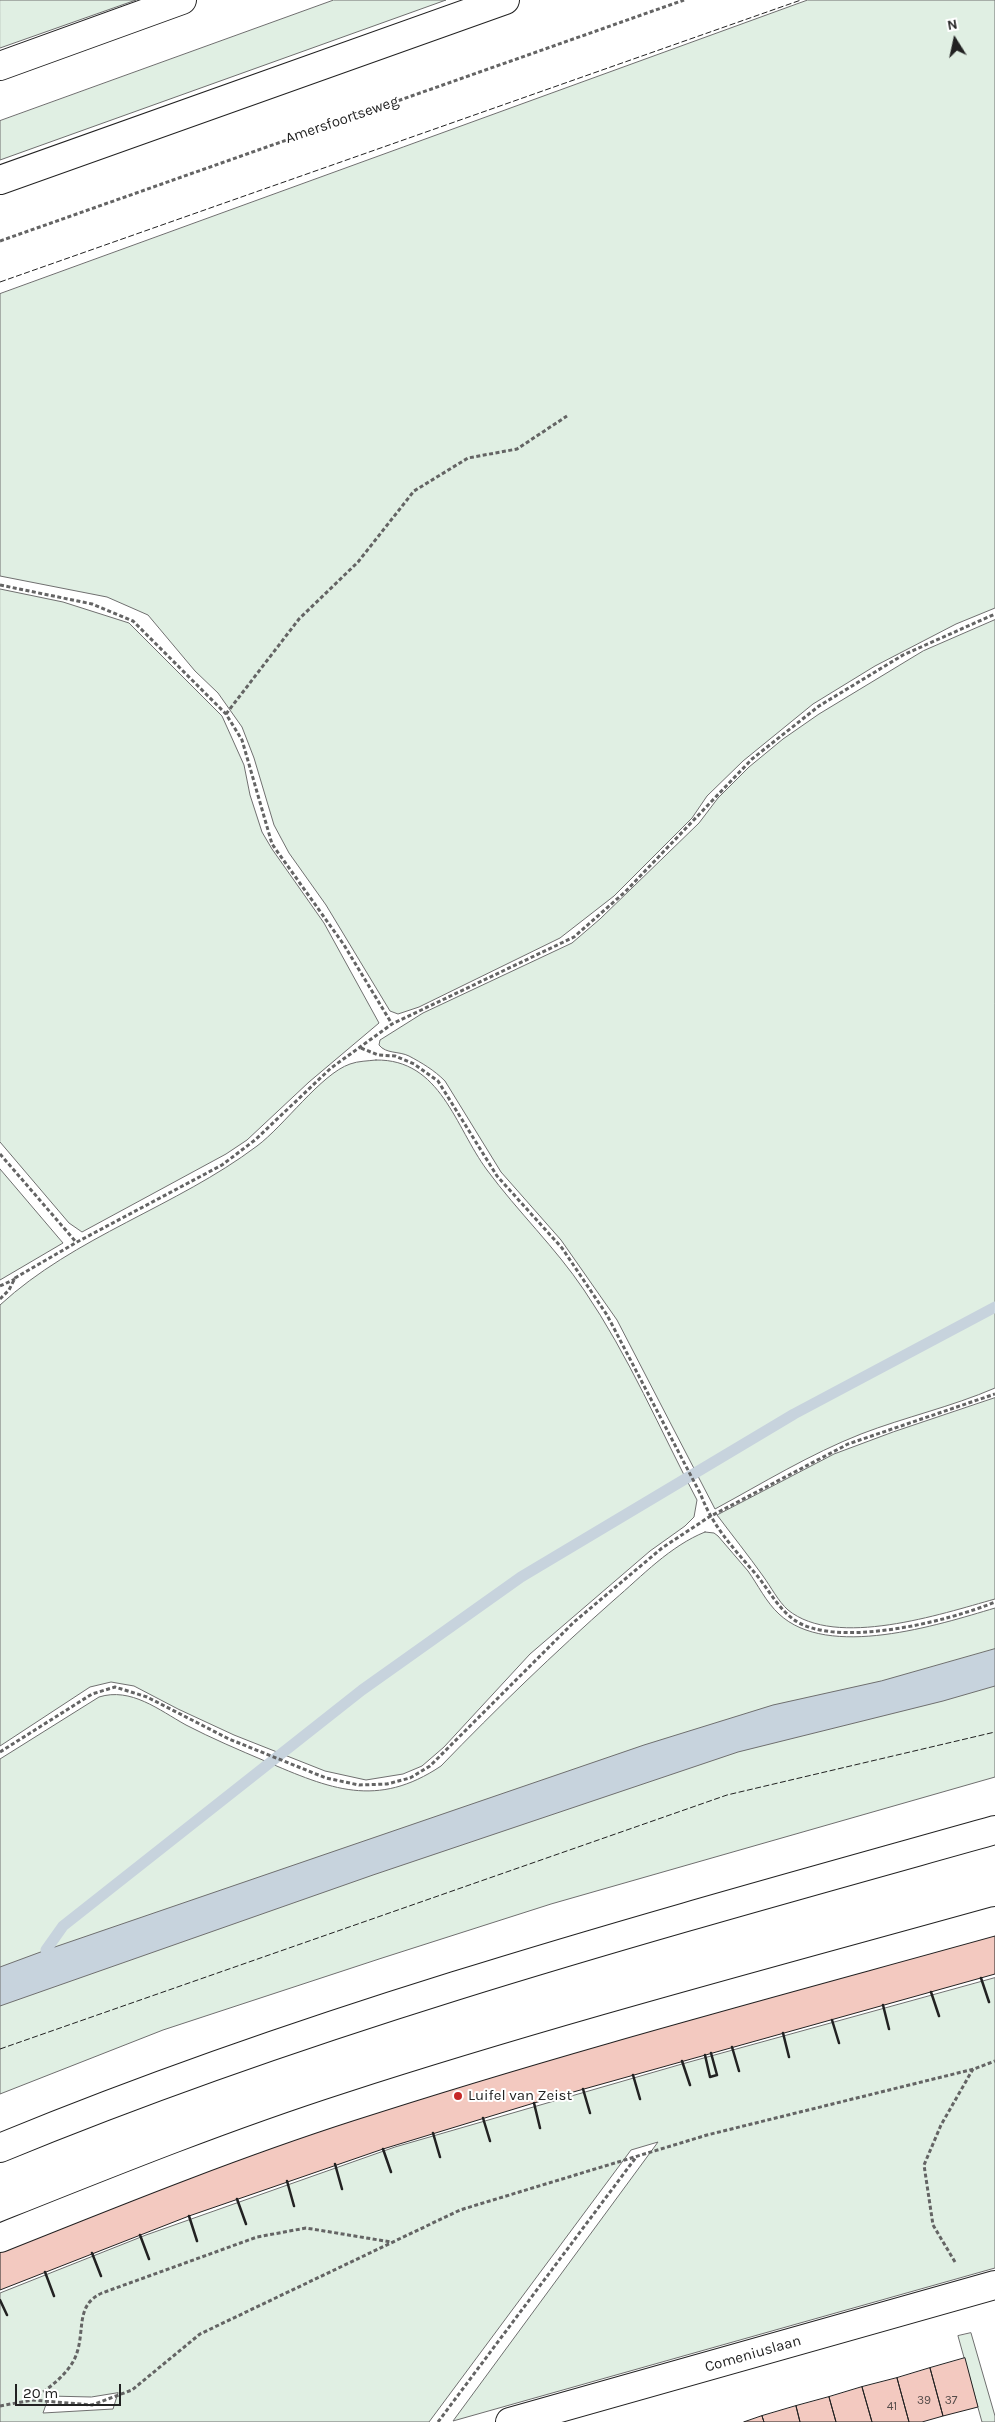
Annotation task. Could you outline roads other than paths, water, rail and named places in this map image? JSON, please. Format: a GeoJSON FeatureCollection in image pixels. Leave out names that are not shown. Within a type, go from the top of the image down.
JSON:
{"type":"FeatureCollection","features":[{"type":"Feature","properties":{"kind":"main road"},"geometry":{"type":"LineString","coordinates":[[0,66],[182,0]]}},
{"type":"Feature","properties":{"kind":"main road"},"geometry":{"type":"LineString","coordinates":[[0,180],[505,0]]}},
{"type":"Feature","properties":{"kind":"main road"},"geometry":{"type":"LineString","coordinates":[[0,2148],[114,2101],[318,2031],[561,1952],[995,1830]]}},
{"type":"Feature","properties":{"kind":"main road"},"geometry":{"type":"LineString","coordinates":[[0,2238],[142,2182],[347,2108],[563,2042],[995,1921]]}},
{"type":"Feature","properties":{"kind":"main road","name":"Comeniuslaan"},"geometry":{"type":"LineString","coordinates":[[510,2422],[983,2289]]}},
{"type":"Feature","properties":{"kind":"waterway"},"geometry":{"type":"LineString","coordinates":[[46,1950],[63,1926],[362,1690],[521,1577],[794,1414],[995,1307]]}},
{"type":"Feature","properties":{"kind":"place","name":"Luifel van Zeist"},"geometry":{"type":"Point","coordinates":[458,2096]}}]}
